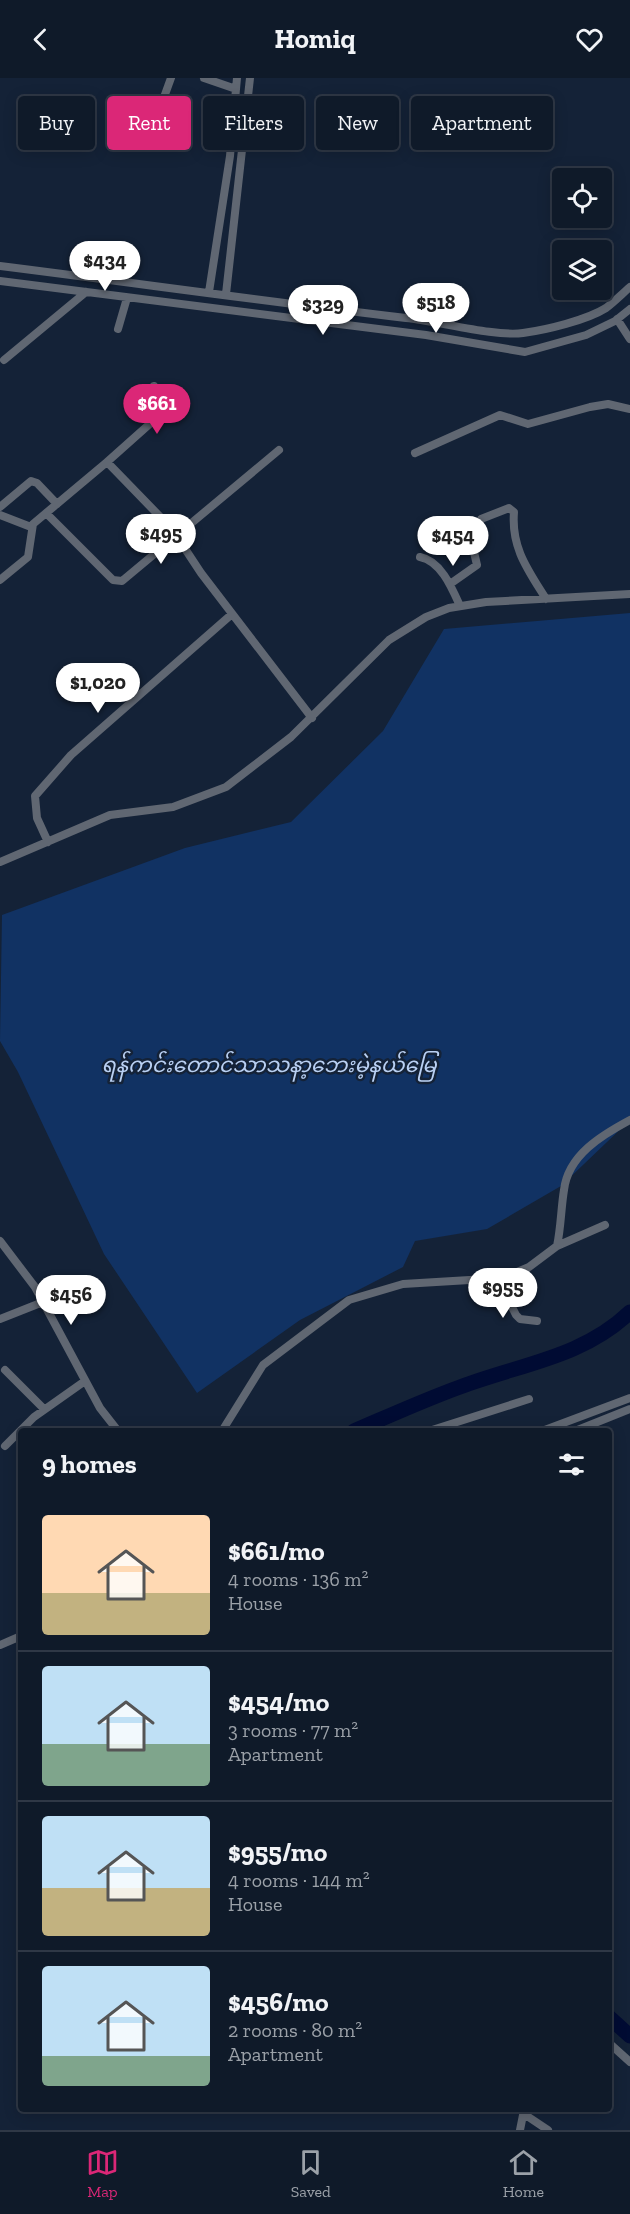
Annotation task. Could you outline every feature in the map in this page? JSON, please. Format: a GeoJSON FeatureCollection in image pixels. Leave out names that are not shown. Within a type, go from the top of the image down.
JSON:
{"type":"FeatureCollection","features":[{"type":"Feature","properties":{"kind":"street"},"geometry":{"type":"LineString","coordinates":[[164,96],[171,78]]}},
{"type":"Feature","properties":{"kind":"street"},"geometry":{"type":"LineString","coordinates":[[204,78],[236,89]]}},
{"type":"Feature","properties":{"kind":"street"},"geometry":{"type":"LineString","coordinates":[[211,292],[230,156],[237,78]]}},
{"type":"Feature","properties":{"kind":"street"},"geometry":{"type":"LineString","coordinates":[[225,294],[250,78]]}},
{"type":"Feature","properties":{"kind":"street"},"geometry":{"type":"LineString","coordinates":[[0,266],[442,322],[507,333],[523,333],[579,318],[605,308],[630,287]]}},
{"type":"Feature","properties":{"kind":"street"},"geometry":{"type":"LineString","coordinates":[[0,281],[426,335],[525,351],[586,335],[617,319],[630,309]]}},
{"type":"Feature","properties":{"kind":"street"},"geometry":{"type":"LineString","coordinates":[[4,360],[86,292]]}},
{"type":"Feature","properties":{"kind":"street"},"geometry":{"type":"LineString","coordinates":[[118,329],[127,298]]}},
{"type":"Feature","properties":{"kind":"street"},"geometry":{"type":"LineString","coordinates":[[617,319],[630,339]]}},
{"type":"Feature","properties":{"kind":"street"},"geometry":{"type":"LineString","coordinates":[[0,580],[28,557],[32,548],[31,527],[153,421],[158,412],[154,386]]}},
{"type":"Feature","properties":{"kind":"street"},"geometry":{"type":"LineString","coordinates":[[415,453],[500,415],[528,424],[608,404],[630,409]]}},
{"type":"Feature","properties":{"kind":"street"},"geometry":{"type":"LineString","coordinates":[[46,513],[86,555],[118,582],[127,578],[279,450]]}},
{"type":"Feature","properties":{"kind":"street"},"geometry":{"type":"LineString","coordinates":[[107,462],[176,535],[232,614],[312,718]]}},
{"type":"Feature","properties":{"kind":"street"},"geometry":{"type":"LineString","coordinates":[[0,507],[31,481],[37,483],[57,504]]}},
{"type":"Feature","properties":{"kind":"street"},"geometry":{"type":"LineString","coordinates":[[450,584],[477,565],[473,548],[481,519],[509,508],[514,512],[513,535],[519,555],[546,599]]}},
{"type":"Feature","properties":{"kind":"street"},"geometry":{"type":"LineString","coordinates":[[0,515],[31,527]]}},
{"type":"Feature","properties":{"kind":"street"},"geometry":{"type":"LineString","coordinates":[[420,557],[433,562],[450,584],[460,606]]}},
{"type":"Feature","properties":{"kind":"street"},"geometry":{"type":"LineString","coordinates":[[0,862],[110,815],[173,807],[226,787],[264,761],[312,718],[389,640],[426,617],[460,606],[517,599],[630,594]]}},
{"type":"Feature","properties":{"kind":"street"},"geometry":{"type":"LineString","coordinates":[[48,842],[37,818],[35,796],[48,778],[71,754],[232,614]]}},
{"type":"Feature","properties":{"kind":"street"},"geometry":{"type":"LineString","coordinates":[[558,1246],[564,1189],[573,1163],[596,1142],[630,1120]]}},
{"type":"Feature","properties":{"kind":"street"},"geometry":{"type":"LineString","coordinates":[[224,1428],[263,1365],[349,1300],[403,1284],[498,1279],[529,1266],[558,1246],[605,1226]]}},
{"type":"Feature","properties":{"kind":"street"},"geometry":{"type":"LineString","coordinates":[[0,1241],[43,1302],[100,1408],[115,1428]]}},
{"type":"Feature","properties":{"kind":"street"},"geometry":{"type":"LineString","coordinates":[[498,1279],[516,1315],[520,1319],[537,1321]]}},
{"type":"Feature","properties":{"kind":"street"},"geometry":{"type":"LineString","coordinates":[[0,1319],[43,1302]]}},
{"type":"Feature","properties":{"kind":"street"},"geometry":{"type":"LineString","coordinates":[[5,1370],[44,1409]]}},
{"type":"Feature","properties":{"kind":"street"},"geometry":{"type":"LineString","coordinates":[[24,1428],[44,1409],[85,1380]]}},
{"type":"Feature","properties":{"kind":"street"},"geometry":{"type":"LineString","coordinates":[[550,1428],[630,1398]]}},
{"type":"Feature","properties":{"kind":"street"},"geometry":{"type":"LineString","coordinates":[[438,1428],[529,1399]]}},
{"type":"Feature","properties":{"kind":"street"},"geometry":{"type":"LineString","coordinates":[[582,1428],[630,1409]]}},
{"type":"Feature","properties":{"kind":"street"},"geometry":{"type":"LineString","coordinates":[[5,1446],[18,1434]]}},
{"type":"Feature","properties":{"kind":"street"},"geometry":{"type":"LineString","coordinates":[[0,1644],[18,1637]]}},
{"type":"Feature","properties":{"kind":"street"},"geometry":{"type":"LineString","coordinates":[[612,2046],[630,2062]]}},
{"type":"Feature","properties":{"kind":"street"},"geometry":{"type":"LineString","coordinates":[[520,2130],[524,2112]]}},
{"type":"Feature","properties":{"kind":"street"},"geometry":{"type":"LineString","coordinates":[[525,2112],[548,2130]]}},
{"type":"Feature","properties":{"kind":"green space","name":"ရန်ကင်းတောင်သာသနာ့ဘေးမဲ့နယ်မြေ"},"geometry":{"type":"Polygon","coordinates":[[[630,613],[630,1120],[561,1186],[487,1229],[415,1241],[403,1267],[300,1320],[197,1393],[104,1254],[18,1072],[0,1041],[2,915],[185,848],[291,822],[383,731],[444,629],[630,613]]]}},
{"type":"Feature","properties":{"kind":"waterway"},"geometry":{"type":"LineString","coordinates":[[361,1428],[447,1392],[571,1350],[592,1340],[630,1312]]}},
{"type":"Feature","properties":{"kind":"waterway"},"geometry":{"type":"LineString","coordinates":[[612,2020],[630,2036]]}}]}
